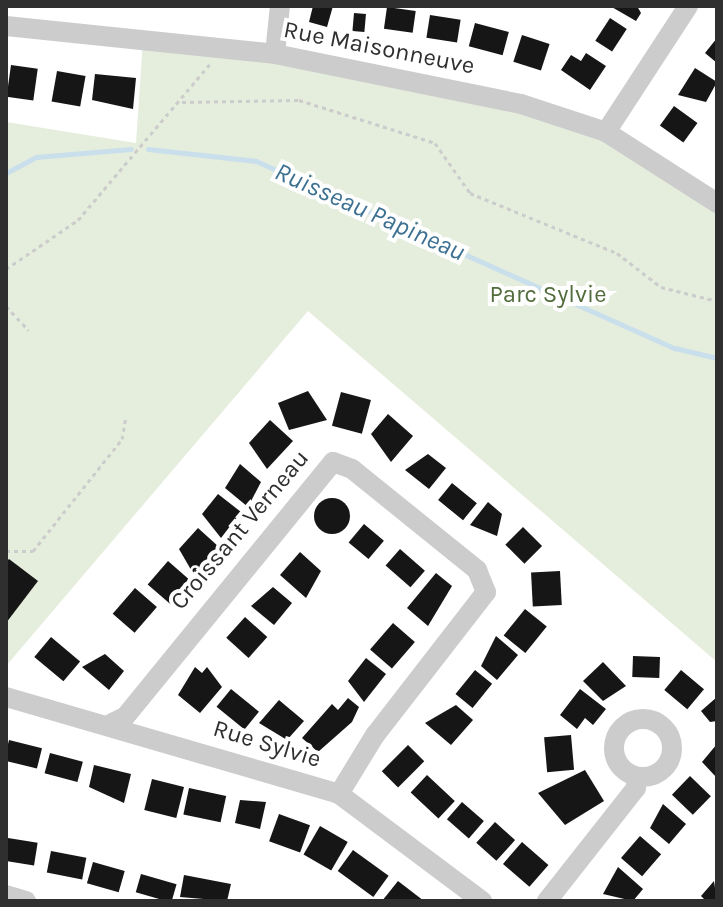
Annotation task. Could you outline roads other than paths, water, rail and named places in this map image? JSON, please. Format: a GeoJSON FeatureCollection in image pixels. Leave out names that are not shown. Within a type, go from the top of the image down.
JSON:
{"type":"FeatureCollection","features":[{"type":"Feature","properties":{"kind":"street"},"geometry":{"type":"LineString","coordinates":[[275,54],[280,6]]}},
{"type":"Feature","properties":{"kind":"street"},"geometry":{"type":"LineString","coordinates":[[606,132],[688,6]]}},
{"type":"Feature","properties":{"kind":"street","name":"Rue Maisonneuve"},"geometry":{"type":"LineString","coordinates":[[6,26],[275,54],[403,75],[606,132],[717,203]]}},
{"type":"Feature","properties":{"kind":"street","name":"Croissant Verneau"},"geometry":{"type":"LineString","coordinates":[[112,723],[125,717],[333,462],[352,469],[477,570],[486,592],[375,735],[339,794]]}},
{"type":"Feature","properties":{"kind":"street","name":"Rue Sylvie"},"geometry":{"type":"LineString","coordinates":[[6,697],[112,723],[339,794],[482,901]]}},
{"type":"Feature","properties":{"kind":"street"},"geometry":{"type":"LineString","coordinates":[[547,901],[636,788],[637,777]]}},
{"type":"Feature","properties":{"kind":"street"},"geometry":{"type":"LineString","coordinates":[[6,895],[26,901]]}},
{"type":"Feature","properties":{"kind":"waterway","name":"Ruisseau Papineau"},"geometry":{"type":"LineString","coordinates":[[6,173],[36,157],[131,149]]}},
{"type":"Feature","properties":{"kind":"waterway","name":"Ruisseau Papineau"},"geometry":{"type":"LineString","coordinates":[[148,149],[256,161],[675,348],[717,358]]}},
{"type":"Feature","properties":{"kind":"park label","name":"Parc Sylvie"},"geometry":{"type":"Point","coordinates":[548,295]}}]}
